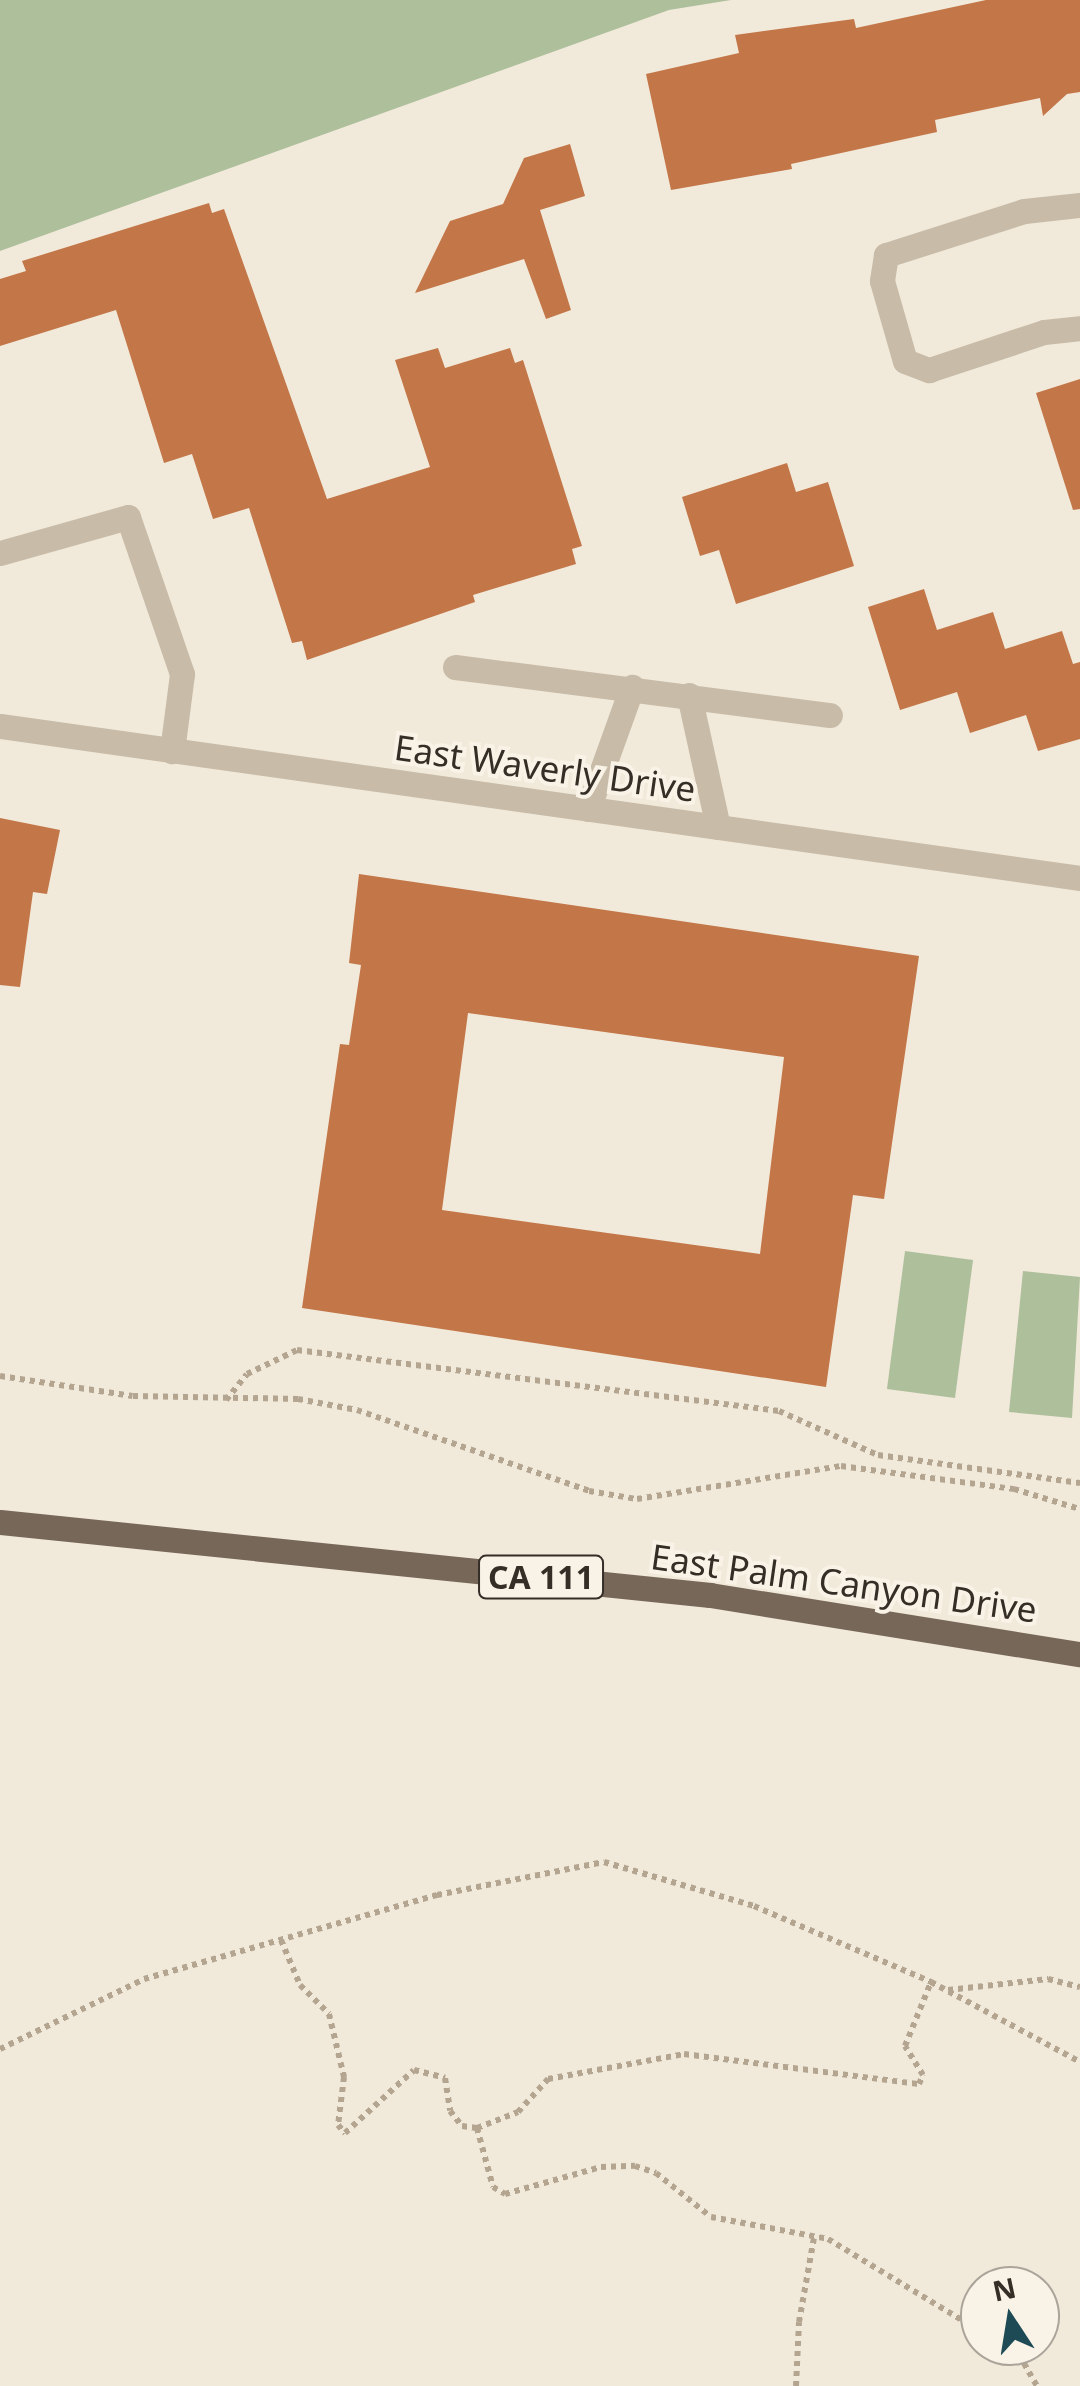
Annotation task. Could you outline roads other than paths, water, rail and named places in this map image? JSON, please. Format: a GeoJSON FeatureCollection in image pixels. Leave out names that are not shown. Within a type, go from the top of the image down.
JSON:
{"type":"FeatureCollection","features":[{"type":"Feature","properties":{"kind":"main road","name":"East Palm Canyon Drive"},"geometry":{"type":"LineString","coordinates":[[0,1522],[710,1596],[1080,1654]]}},
{"type":"Feature","properties":{"kind":"street"},"geometry":{"type":"LineString","coordinates":[[1080,205],[1024,211],[886,254],[882,281],[905,362],[929,370],[1044,332],[1080,328]]}},
{"type":"Feature","properties":{"kind":"street"},"geometry":{"type":"LineString","coordinates":[[0,553],[128,517],[182,674],[172,750]]}},
{"type":"Feature","properties":{"kind":"street"},"geometry":{"type":"LineString","coordinates":[[455,667],[830,716]]}},
{"type":"Feature","properties":{"kind":"street"},"geometry":{"type":"LineString","coordinates":[[588,809],[632,688]]}},
{"type":"Feature","properties":{"kind":"street"},"geometry":{"type":"LineString","coordinates":[[689,696],[718,827]]}},
{"type":"Feature","properties":{"kind":"street","name":"East Waverly Drive"},"geometry":{"type":"LineString","coordinates":[[0,726],[1080,878]]}}]}
